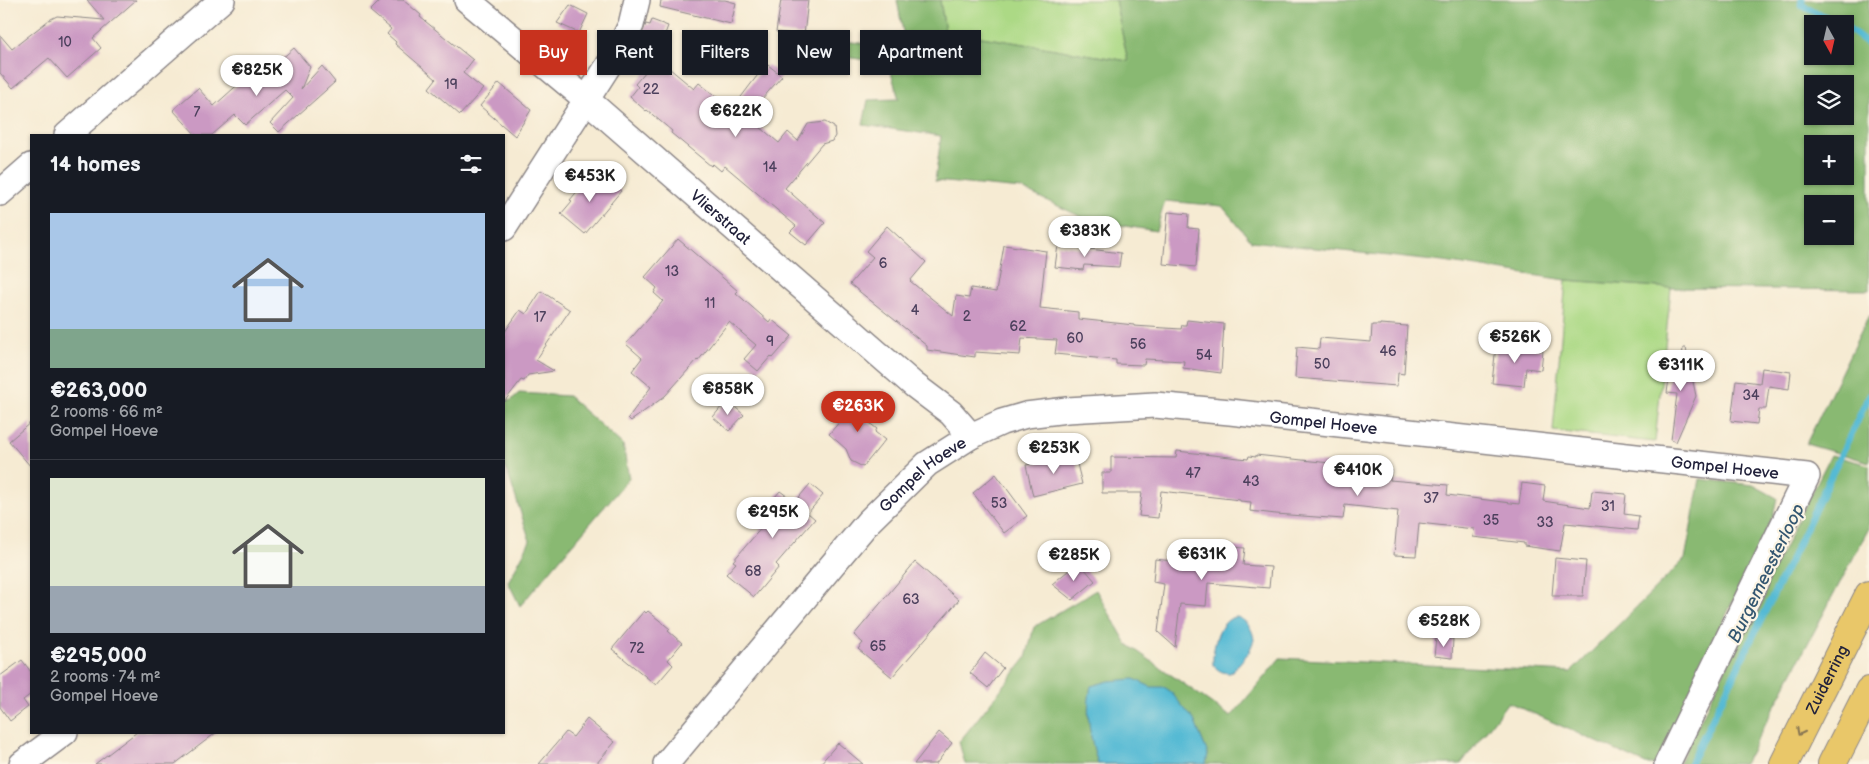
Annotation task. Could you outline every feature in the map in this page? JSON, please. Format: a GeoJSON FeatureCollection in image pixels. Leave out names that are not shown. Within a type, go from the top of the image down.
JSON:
{"type":"FeatureCollection","features":[{"type":"Feature","properties":{"kind":"highway","name":"Zuiderring"},"geometry":{"type":"LineString","coordinates":[[1784,764],[1869,595]]}},
{"type":"Feature","properties":{"kind":"highway"},"geometry":{"type":"LineString","coordinates":[[1832,764],[1869,691]]}},
{"type":"Feature","properties":{"kind":"street"},"geometry":{"type":"LineString","coordinates":[[68,134],[222,0]]}},
{"type":"Feature","properties":{"kind":"street","name":"Vlierstraat"},"geometry":{"type":"LineString","coordinates":[[467,0],[587,100],[914,386],[951,414],[971,436]]}},
{"type":"Feature","properties":{"kind":"street"},"geometry":{"type":"LineString","coordinates":[[505,226],[619,49],[630,25],[637,0]]}},
{"type":"Feature","properties":{"kind":"street"},"geometry":{"type":"LineString","coordinates":[[0,193],[30,167]]}},
{"type":"Feature","properties":{"kind":"street","name":"Gompel Hoeve"},"geometry":{"type":"LineString","coordinates":[[666,764],[868,522],[927,464],[971,436],[1026,414],[1075,409],[1155,405],[1807,476],[1667,764]]}},
{"type":"Feature","properties":{"kind":"street"},"geometry":{"type":"LineString","coordinates":[[22,764],[62,734]]}},
{"type":"Feature","properties":{"kind":"green space"},"geometry":{"type":"Polygon","coordinates":[[[897,0],[940,0],[945,30],[903,30],[897,0]]]}},
{"type":"Feature","properties":{"kind":"green space"},"geometry":{"type":"Polygon","coordinates":[[[940,0],[1115,0],[1128,61],[981,37],[981,30],[945,30],[940,0]]]}},
{"type":"Feature","properties":{"kind":"green space"},"geometry":{"type":"Polygon","coordinates":[[[1115,0],[1869,0],[1869,290],[1671,288],[1566,280],[1443,262],[1251,241],[1222,206],[1165,201],[1156,231],[1088,220],[1022,189],[935,181],[941,136],[863,125],[868,100],[899,99],[892,75],[981,75],[981,37],[1128,61],[1115,0]]]}},
{"type":"Feature","properties":{"kind":"green space"},"geometry":{"type":"Polygon","coordinates":[[[850,42],[860,43],[860,59],[850,58],[850,42]]]}},
{"type":"Feature","properties":{"kind":"green space"},"geometry":{"type":"Polygon","coordinates":[[[1566,280],[1671,288],[1655,442],[1553,431],[1566,280]]]}},
{"type":"Feature","properties":{"kind":"green space"},"geometry":{"type":"Polygon","coordinates":[[[1869,315],[1869,462],[1806,444],[1869,315]]]}},
{"type":"Feature","properties":{"kind":"green space"},"geometry":{"type":"Polygon","coordinates":[[[519,393],[568,396],[623,445],[629,478],[520,606],[508,582],[530,541],[505,469],[505,398],[510,401],[519,393]]]}},
{"type":"Feature","properties":{"kind":"green space"},"geometry":{"type":"Polygon","coordinates":[[[1831,455],[1869,465],[1869,528],[1744,764],[1679,764],[1795,526],[1831,455]]]}},
{"type":"Feature","properties":{"kind":"green space"},"geometry":{"type":"Polygon","coordinates":[[[1700,479],[1753,485],[1777,498],[1773,516],[1656,764],[1646,764],[1508,702],[1461,764],[965,764],[959,742],[1026,658],[1034,627],[1096,590],[1127,644],[1231,717],[1280,658],[1571,672],[1685,559],[1700,479]]]}},
{"type":"Feature","properties":{"kind":"water"},"geometry":{"type":"Polygon","coordinates":[[[1237,617],[1249,626],[1254,640],[1249,652],[1233,671],[1225,673],[1213,665],[1215,643],[1225,623],[1237,617]]]}},
{"type":"Feature","properties":{"kind":"water"},"geometry":{"type":"Polygon","coordinates":[[[1134,679],[1151,687],[1164,687],[1170,691],[1194,720],[1208,754],[1206,764],[1098,764],[1089,725],[1088,706],[1091,686],[1109,681],[1134,679]]]}},
{"type":"Feature","properties":{"kind":"building"},"geometry":{"type":"Polygon","coordinates":[[[87,0],[136,0],[93,38],[101,48],[67,78],[49,58],[13,88],[0,73],[0,35],[12,49],[49,20],[57,16],[104,20],[87,0]]]}},
{"type":"Feature","properties":{"kind":"building"},"geometry":{"type":"Polygon","coordinates":[[[381,0],[403,0],[421,15],[420,17],[473,60],[463,73],[483,89],[460,115],[429,88],[436,79],[395,44],[396,42],[387,34],[391,29],[370,11],[381,0]]]}},
{"type":"Feature","properties":{"kind":"building"},"geometry":{"type":"Polygon","coordinates":[[[661,0],[725,0],[736,3],[731,24],[660,7],[661,0]]]}},
{"type":"Feature","properties":{"kind":"building"},"geometry":{"type":"Polygon","coordinates":[[[781,0],[808,0],[805,30],[778,30],[778,32],[776,32],[781,0]]]}},
{"type":"Feature","properties":{"kind":"building"},"geometry":{"type":"Polygon","coordinates":[[[570,5],[588,14],[580,30],[572,30],[557,23],[570,5]]]}},
{"type":"Feature","properties":{"kind":"building"},"geometry":{"type":"Polygon","coordinates":[[[652,20],[668,26],[666,30],[643,30],[646,24],[650,25],[652,20]]]}},
{"type":"Feature","properties":{"kind":"building"},"geometry":{"type":"Polygon","coordinates":[[[294,48],[310,67],[301,89],[322,66],[335,82],[279,132],[270,123],[293,98],[285,90],[245,125],[235,115],[213,134],[195,134],[173,110],[198,88],[214,106],[254,70],[260,77],[294,48]]]}},
{"type":"Feature","properties":{"kind":"building"},"geometry":{"type":"Polygon","coordinates":[[[768,65],[778,73],[778,75],[782,76],[747,116],[779,143],[788,132],[798,141],[808,124],[825,122],[834,127],[835,136],[832,141],[822,144],[785,188],[825,223],[806,245],[790,232],[796,226],[725,166],[721,171],[713,164],[711,166],[630,97],[638,87],[635,84],[643,75],[672,75],[672,71],[694,89],[699,83],[732,109],[758,75],[768,75],[768,65]]]}},
{"type":"Feature","properties":{"kind":"building"},"geometry":{"type":"Polygon","coordinates":[[[499,83],[531,110],[515,136],[480,106],[499,83]]]}},
{"type":"Feature","properties":{"kind":"building"},"geometry":{"type":"Polygon","coordinates":[[[589,177],[598,184],[604,177],[621,191],[585,234],[561,214],[589,177]]]}},
{"type":"Feature","properties":{"kind":"building"},"geometry":{"type":"Polygon","coordinates":[[[1168,212],[1189,214],[1188,228],[1199,229],[1196,267],[1163,264],[1168,212]]]}},
{"type":"Feature","properties":{"kind":"building"},"geometry":{"type":"Polygon","coordinates":[[[887,226],[926,262],[910,281],[953,316],[956,296],[969,298],[971,288],[996,292],[1004,245],[1046,251],[1040,308],[1078,312],[1078,319],[1134,326],[1181,329],[1182,325],[1186,325],[1187,320],[1224,324],[1221,373],[1183,368],[1184,361],[1145,359],[1144,365],[1116,364],[1116,360],[1055,354],[1057,340],[1022,338],[1020,355],[975,352],[975,357],[927,350],[927,346],[850,284],[873,257],[866,251],[887,226]]]}},
{"type":"Feature","properties":{"kind":"building"},"geometry":{"type":"Polygon","coordinates":[[[678,239],[738,291],[736,293],[769,322],[771,319],[792,336],[773,358],[771,356],[758,371],[744,359],[756,345],[729,322],[698,361],[665,396],[631,421],[628,418],[651,387],[632,371],[642,358],[626,344],[663,301],[654,293],[657,288],[645,277],[678,239]]]}},
{"type":"Feature","properties":{"kind":"building"},"geometry":{"type":"Polygon","coordinates":[[[1058,245],[1121,253],[1119,267],[1084,265],[1083,270],[1055,267],[1058,245]]]}},
{"type":"Feature","properties":{"kind":"building"},"geometry":{"type":"Polygon","coordinates":[[[541,291],[570,310],[536,360],[554,371],[528,375],[524,381],[521,380],[505,401],[505,332],[520,310],[526,314],[541,291]]]}},
{"type":"Feature","properties":{"kind":"building"},"geometry":{"type":"Polygon","coordinates":[[[1372,325],[1407,326],[1404,374],[1398,373],[1397,386],[1295,378],[1297,347],[1319,349],[1320,338],[1371,342],[1372,325]]]}},
{"type":"Feature","properties":{"kind":"building"},"geometry":{"type":"Polygon","coordinates":[[[1496,345],[1543,350],[1541,370],[1526,368],[1524,386],[1492,383],[1496,345]]]}},
{"type":"Feature","properties":{"kind":"building"},"geometry":{"type":"Polygon","coordinates":[[[1683,348],[1686,348],[1696,396],[1676,442],[1671,440],[1677,394],[1667,393],[1672,357],[1682,359],[1683,348]]]}},
{"type":"Feature","properties":{"kind":"building"},"geometry":{"type":"Polygon","coordinates":[[[1762,368],[1791,372],[1789,389],[1769,386],[1766,409],[1759,409],[1757,424],[1731,421],[1736,380],[1760,383],[1762,368]]]}},
{"type":"Feature","properties":{"kind":"building"},"geometry":{"type":"Polygon","coordinates":[[[862,396],[877,409],[867,421],[877,429],[875,432],[885,440],[863,467],[851,461],[846,449],[829,434],[862,396]]]}},
{"type":"Feature","properties":{"kind":"building"},"geometry":{"type":"Polygon","coordinates":[[[727,400],[744,415],[729,431],[713,417],[727,400]]]}},
{"type":"Feature","properties":{"kind":"building"},"geometry":{"type":"Polygon","coordinates":[[[30,423],[30,466],[9,441],[30,423]]]}},
{"type":"Feature","properties":{"kind":"building"},"geometry":{"type":"Polygon","coordinates":[[[1177,451],[1248,459],[1249,456],[1256,457],[1256,455],[1330,463],[1329,467],[1391,470],[1390,480],[1448,485],[1447,495],[1519,504],[1522,483],[1545,486],[1543,501],[1590,508],[1592,491],[1626,494],[1624,514],[1639,516],[1637,530],[1565,523],[1560,551],[1524,546],[1524,543],[1473,537],[1474,529],[1419,523],[1416,556],[1394,555],[1398,511],[1345,505],[1343,519],[1276,514],[1250,511],[1251,502],[1161,491],[1158,518],[1139,516],[1142,493],[1102,493],[1102,473],[1111,473],[1111,457],[1176,458],[1177,451]]]}},
{"type":"Feature","properties":{"kind":"building"},"geometry":{"type":"Polygon","coordinates":[[[1075,456],[1082,484],[1033,496],[1026,465],[1075,456]]]}},
{"type":"Feature","properties":{"kind":"building"},"geometry":{"type":"Polygon","coordinates":[[[996,474],[1027,516],[1004,533],[973,493],[996,474]]]}},
{"type":"Feature","properties":{"kind":"building"},"geometry":{"type":"Polygon","coordinates":[[[810,484],[823,495],[808,513],[815,519],[776,564],[779,567],[754,597],[726,574],[736,563],[733,561],[762,527],[755,521],[780,491],[795,502],[810,484]]]}},
{"type":"Feature","properties":{"kind":"building"},"geometry":{"type":"Polygon","coordinates":[[[1200,544],[1245,548],[1243,565],[1271,567],[1269,588],[1208,583],[1206,606],[1180,604],[1175,647],[1158,632],[1164,584],[1153,582],[1155,559],[1198,564],[1200,544]]]}},
{"type":"Feature","properties":{"kind":"building"},"geometry":{"type":"Polygon","coordinates":[[[1555,558],[1586,561],[1583,596],[1552,596],[1555,558]]]}},
{"type":"Feature","properties":{"kind":"building"},"geometry":{"type":"Polygon","coordinates":[[[915,562],[959,600],[892,677],[858,649],[863,643],[854,635],[915,562]]]}},
{"type":"Feature","properties":{"kind":"building"},"geometry":{"type":"Polygon","coordinates":[[[1079,562],[1095,581],[1072,600],[1052,584],[1079,562]]]}},
{"type":"Feature","properties":{"kind":"building"},"geometry":{"type":"Polygon","coordinates":[[[644,611],[646,613],[648,611],[670,629],[668,631],[682,643],[668,660],[673,665],[656,685],[612,649],[644,611]]]}},
{"type":"Feature","properties":{"kind":"building"},"geometry":{"type":"Polygon","coordinates":[[[1436,638],[1453,639],[1452,658],[1434,656],[1436,638]]]}},
{"type":"Feature","properties":{"kind":"building"},"geometry":{"type":"Polygon","coordinates":[[[985,653],[1003,668],[988,688],[970,673],[985,653]]]}},
{"type":"Feature","properties":{"kind":"building"},"geometry":{"type":"Polygon","coordinates":[[[22,660],[30,671],[30,695],[23,700],[28,707],[10,721],[0,707],[0,676],[22,660]]]}},
{"type":"Feature","properties":{"kind":"building"},"geometry":{"type":"Polygon","coordinates":[[[587,719],[615,742],[596,764],[539,764],[566,732],[573,737],[587,719]]]}},
{"type":"Feature","properties":{"kind":"building"},"geometry":{"type":"Polygon","coordinates":[[[939,732],[952,743],[936,764],[914,764],[939,732]]]}},
{"type":"Feature","properties":{"kind":"building"},"geometry":{"type":"Polygon","coordinates":[[[134,734],[214,734],[175,764],[95,764],[134,734]]]}},
{"type":"Feature","properties":{"kind":"building"},"geometry":{"type":"Polygon","coordinates":[[[838,743],[863,764],[820,764],[838,743]]]}},
{"type":"Feature","properties":{"kind":"waterway","name":"Burgemeesterloop"},"geometry":{"type":"LineString","coordinates":[[1802,0],[1801,5],[1822,15]]}},
{"type":"Feature","properties":{"kind":"waterway","name":"Burgemeesterloop"},"geometry":{"type":"LineString","coordinates":[[1854,33],[1869,44]]}},
{"type":"Feature","properties":{"kind":"waterway","name":"Burgemeesterloop"},"geometry":{"type":"LineString","coordinates":[[1690,764],[1869,396]]}}]}
